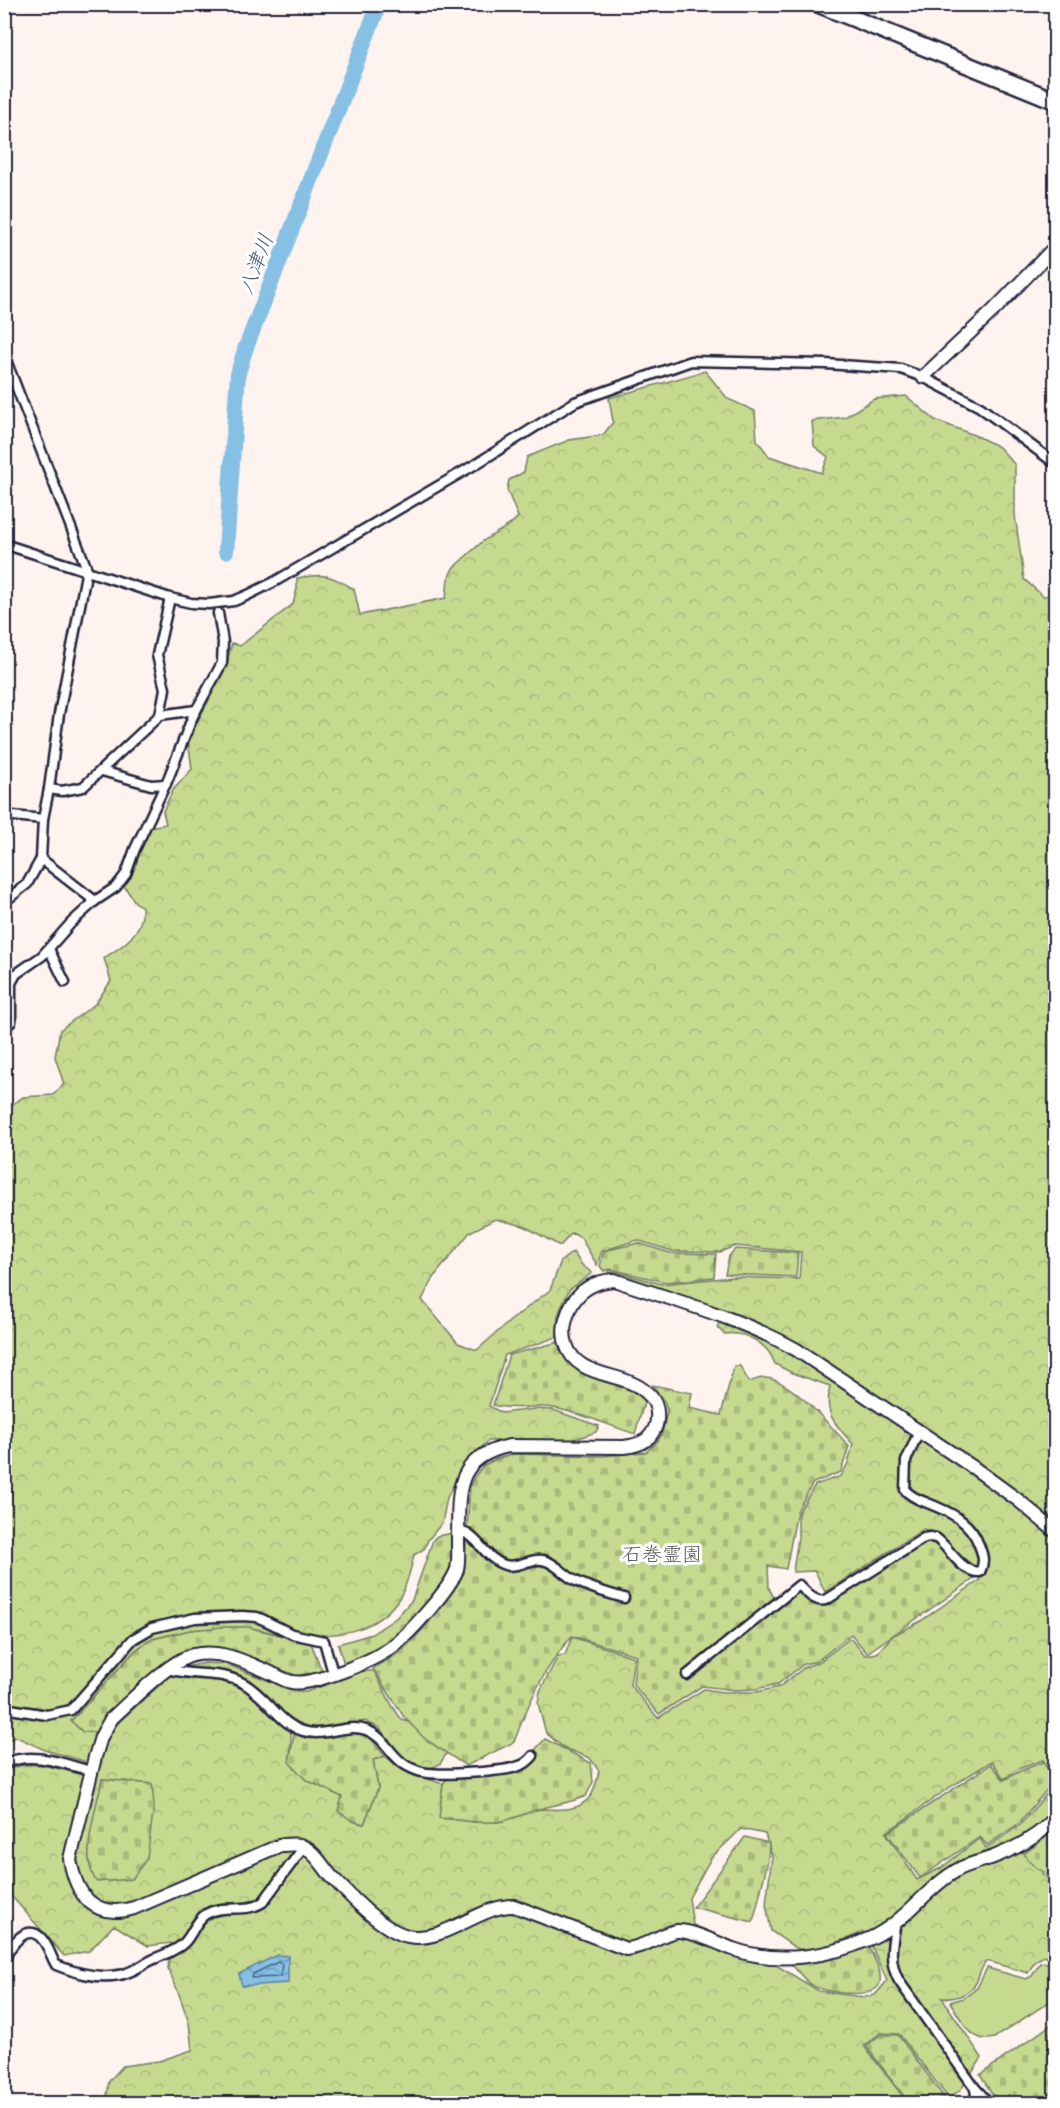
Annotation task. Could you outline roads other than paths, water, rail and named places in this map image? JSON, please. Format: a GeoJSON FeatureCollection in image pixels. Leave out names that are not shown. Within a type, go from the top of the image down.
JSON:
{"type":"FeatureCollection","features":[{"type":"Feature","properties":{"kind":"highway"},"geometry":{"type":"LineString","coordinates":[[818,4],[1056,101]]}},
{"type":"Feature","properties":{"kind":"street"},"geometry":{"type":"LineString","coordinates":[[923,377],[994,310],[1056,246]]}},
{"type":"Feature","properties":{"kind":"street"},"geometry":{"type":"LineString","coordinates":[[4,355],[87,569],[59,714],[43,819],[41,859],[27,884],[4,902]]}},
{"type":"Feature","properties":{"kind":"street"},"geometry":{"type":"LineString","coordinates":[[4,544],[87,569],[170,598],[208,604],[234,601],[274,582],[466,470],[575,402],[691,360],[901,369],[923,377],[980,407],[1056,464]]}},
{"type":"Feature","properties":{"kind":"street"},"geometry":{"type":"LineString","coordinates":[[160,715],[165,689],[157,655],[170,598]]}},
{"type":"Feature","properties":{"kind":"street"},"geometry":{"type":"LineString","coordinates":[[4,1028],[11,1022],[11,983],[16,974],[49,949],[71,923],[122,881],[166,784],[196,710],[222,663],[223,642],[218,613]]}},
{"type":"Feature","properties":{"kind":"street"},"geometry":{"type":"LineString","coordinates":[[49,789],[63,791],[83,787],[160,715],[196,710]]}},
{"type":"Feature","properties":{"kind":"street"},"geometry":{"type":"LineString","coordinates":[[102,771],[151,785],[166,784]]}},
{"type":"Feature","properties":{"kind":"street"},"geometry":{"type":"LineString","coordinates":[[4,813],[43,819]]}},
{"type":"Feature","properties":{"kind":"street"},"geometry":{"type":"LineString","coordinates":[[41,859],[95,901]]}},
{"type":"Feature","properties":{"kind":"street"},"geometry":{"type":"LineString","coordinates":[[49,949],[65,982]]}},
{"type":"Feature","properties":{"kind":"street"},"geometry":{"type":"LineString","coordinates":[[1056,1532],[1018,1500],[849,1383],[797,1350],[766,1333],[614,1280],[603,1281],[581,1292],[572,1303],[564,1321],[567,1347],[576,1361],[586,1368],[636,1385],[647,1393],[656,1404],[658,1415],[647,1439],[636,1445],[624,1447],[509,1446],[491,1450],[471,1465],[462,1480],[458,1496],[458,1567],[453,1578],[412,1629],[380,1656],[309,1682],[291,1682],[226,1655],[211,1653],[192,1655],[168,1669],[111,1719],[101,1737],[70,1859],[81,1893],[99,1909],[112,1912],[134,1908],[281,1845],[300,1845],[319,1859],[331,1876],[381,1923],[391,1930],[410,1937],[435,1934],[496,1908],[514,1906],[626,1949],[645,1945],[661,1936],[678,1931],[690,1933],[739,1951],[765,1957],[792,1958],[846,1948],[873,1938],[946,1878],[963,1867],[1021,1846],[1056,1816]]}},
{"type":"Feature","properties":{"kind":"street"},"geometry":{"type":"LineString","coordinates":[[687,1675],[799,1585],[820,1602],[826,1600],[924,1538],[936,1538],[962,1565],[972,1571],[980,1572],[984,1560],[976,1537],[967,1525],[956,1516],[908,1494],[905,1490],[906,1461],[919,1431]]}},
{"type":"Feature","properties":{"kind":"street"},"geometry":{"type":"LineString","coordinates":[[458,1531],[471,1535],[487,1555],[505,1565],[513,1566],[538,1559],[557,1566],[576,1581],[624,1598]]}},
{"type":"Feature","properties":{"kind":"street"},"geometry":{"type":"LineString","coordinates":[[4,1708],[47,1715],[71,1710],[134,1639],[144,1631],[195,1618],[257,1617],[292,1635],[324,1641],[333,1673]]}},
{"type":"Feature","properties":{"kind":"street"},"geometry":{"type":"LineString","coordinates":[[168,1669],[176,1672],[222,1675],[242,1683],[262,1696],[284,1721],[301,1731],[323,1734],[354,1728],[366,1729],[376,1734],[395,1758],[418,1771],[435,1773],[510,1769],[528,1762],[533,1755]]}},
{"type":"Feature","properties":{"kind":"street"},"geometry":{"type":"LineString","coordinates":[[4,1764],[27,1758],[39,1758],[91,1771]]}},
{"type":"Feature","properties":{"kind":"street"},"geometry":{"type":"LineString","coordinates":[[4,1960],[17,1939],[24,1934],[33,1933],[41,1938],[56,1965],[88,1976],[120,1975],[167,1953],[184,1942],[199,1919],[208,1913],[223,1908],[257,1906],[263,1902],[303,1848]]}},
{"type":"Feature","properties":{"kind":"street"},"geometry":{"type":"LineString","coordinates":[[896,1921],[891,1950],[893,1970],[975,2088],[990,2103]]}},
{"type":"Feature","properties":{"kind":"street"},"geometry":{"type":"LineString","coordinates":[[4,2087],[5,2103]]}},
{"type":"Feature","properties":{"kind":"street"},"geometry":{"type":"LineString","coordinates":[[975,2088],[977,2103]]}},
{"type":"Feature","properties":{"kind":"water"},"geometry":{"type":"Polygon","coordinates":[[[277,1955],[288,1956],[288,1983],[242,1986],[239,1974],[277,1955]]]}},
{"type":"Feature","properties":{"kind":"waterway","name":"八津川"},"geometry":{"type":"LineString","coordinates":[[226,551],[238,373],[379,4]]}},
{"type":"Feature","properties":{"kind":"park label","name":"石巻霊園"},"geometry":{"type":"Point","coordinates":[662,1554]}}]}
